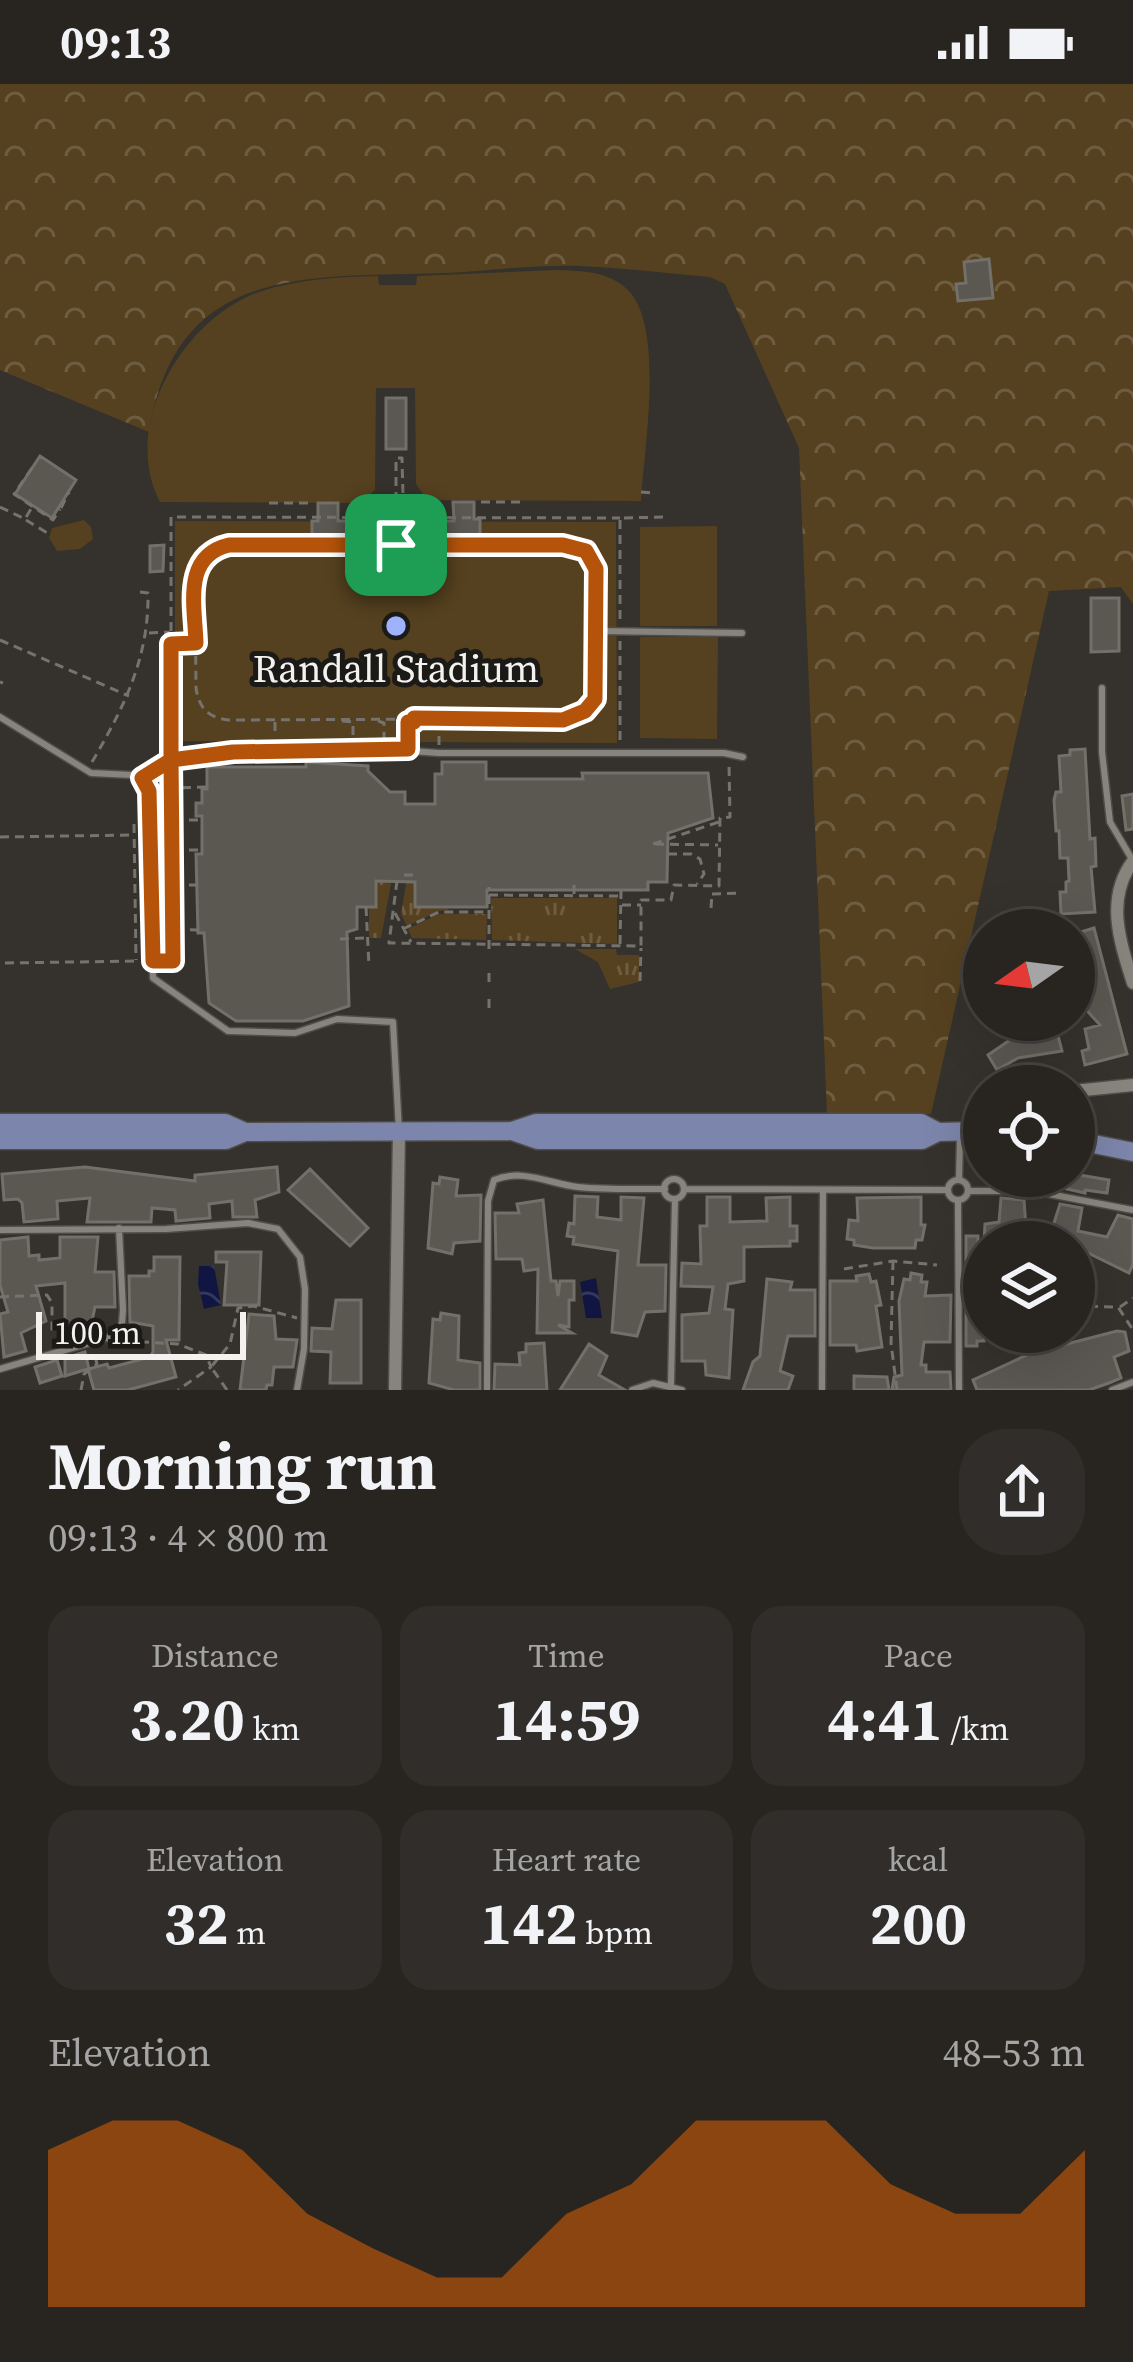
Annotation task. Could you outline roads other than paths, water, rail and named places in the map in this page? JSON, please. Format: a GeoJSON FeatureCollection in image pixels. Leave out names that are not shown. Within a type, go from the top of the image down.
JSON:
{"type":"FeatureCollection","features":[{"type":"Feature","properties":{"kind":"main road"},"geometry":{"type":"LineString","coordinates":[[0,1140],[226,1139],[245,1132],[512,1131],[536,1123],[623,1122],[921,1123],[938,1132],[963,1132]]}},
{"type":"Feature","properties":{"kind":"main road"},"geometry":{"type":"LineString","coordinates":[[0,1124],[225,1123],[245,1132]]}},
{"type":"Feature","properties":{"kind":"main road"},"geometry":{"type":"LineString","coordinates":[[1095,1144],[1133,1152]]}},
{"type":"Feature","properties":{"kind":"street"},"geometry":{"type":"LineString","coordinates":[[1133,861],[1123,875],[1116,915],[1133,983]]}},
{"type":"Feature","properties":{"kind":"street"},"geometry":{"type":"LineString","coordinates":[[1095,1089],[1133,1085]]}},
{"type":"Feature","properties":{"kind":"street"},"geometry":{"type":"LineString","coordinates":[[395,1390],[399,1131]]}},
{"type":"Feature","properties":{"kind":"lane"},"geometry":{"type":"LineString","coordinates":[[596,632],[742,633]]}},
{"type":"Feature","properties":{"kind":"lane"},"geometry":{"type":"LineString","coordinates":[[1102,688],[1102,752],[1110,822],[1133,861]]}},
{"type":"Feature","properties":{"kind":"lane"},"geometry":{"type":"LineString","coordinates":[[0,717],[86,770],[142,778],[171,760],[233,752],[408,749],[742,757]]}},
{"type":"Feature","properties":{"kind":"lane"},"geometry":{"type":"LineString","coordinates":[[142,778],[149,791],[153,978],[229,1031],[295,1033],[337,1019],[393,1022],[399,1131]]}},
{"type":"Feature","properties":{"kind":"lane"},"geometry":{"type":"LineString","coordinates":[[665,1189],[675,1179],[684,1189],[948,1190],[958,1180],[960,1132]]}},
{"type":"Feature","properties":{"kind":"lane"},"geometry":{"type":"LineString","coordinates":[[487,1390],[488,1201],[494,1180],[505,1175],[537,1176],[575,1186],[665,1189],[675,1199]]}},
{"type":"Feature","properties":{"kind":"lane"},"geometry":{"type":"LineString","coordinates":[[958,1180],[963,1182]]}},
{"type":"Feature","properties":{"kind":"lane"},"geometry":{"type":"LineString","coordinates":[[671,1384],[675,1199],[684,1189]]}},
{"type":"Feature","properties":{"kind":"lane"},"geometry":{"type":"LineString","coordinates":[[822,1390],[823,1189]]}},
{"type":"Feature","properties":{"kind":"lane"},"geometry":{"type":"LineString","coordinates":[[948,1190],[958,1200]]}},
{"type":"Feature","properties":{"kind":"lane"},"geometry":{"type":"LineString","coordinates":[[958,1390],[958,1200],[963,1196]]}},
{"type":"Feature","properties":{"kind":"lane"},"geometry":{"type":"LineString","coordinates":[[1065,1197],[1133,1210]]}},
{"type":"Feature","properties":{"kind":"lane"},"geometry":{"type":"LineString","coordinates":[[0,1231],[248,1223],[278,1229],[300,1257],[305,1289],[304,1349],[297,1390]]}},
{"type":"Feature","properties":{"kind":"lane"},"geometry":{"type":"LineString","coordinates":[[0,1369],[113,1336],[122,1323],[123,1310],[119,1228]]}},
{"type":"Feature","properties":{"kind":"lane"},"geometry":{"type":"LineString","coordinates":[[632,1390],[653,1382],[682,1390]]}},
{"type":"Feature","properties":{"kind":"lane"},"geometry":{"type":"LineString","coordinates":[[1112,1390],[1133,1382]]}},
{"type":"Feature","properties":{"kind":"water"},"geometry":{"type":"Polygon","coordinates":[[[199,1266],[214,1266],[221,1305],[204,1309],[199,1266]]]}},
{"type":"Feature","properties":{"kind":"water"},"geometry":{"type":"Polygon","coordinates":[[[596,1278],[602,1318],[586,1318],[580,1282],[596,1278]]]}},
{"type":"Feature","properties":{"kind":"place","name":"Randall Stadium"},"geometry":{"type":"Point","coordinates":[396,626]}}]}
